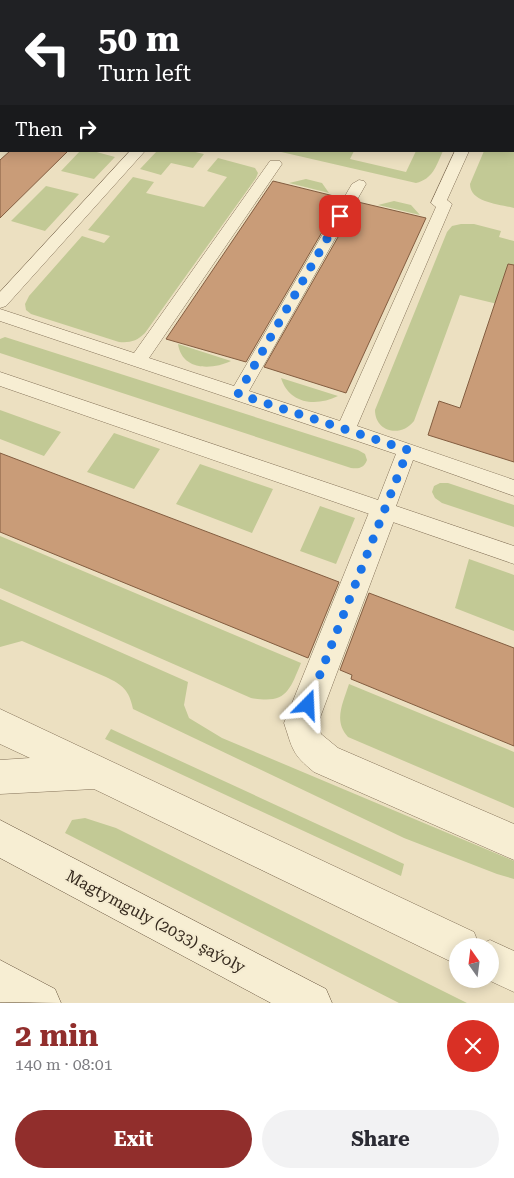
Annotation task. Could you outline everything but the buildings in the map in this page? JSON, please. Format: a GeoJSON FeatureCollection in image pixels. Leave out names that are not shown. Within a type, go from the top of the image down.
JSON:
{"type":"FeatureCollection","features":[{"type":"Feature","properties":{"kind":"street"},"geometry":{"type":"LineString","coordinates":[[384,510],[301,723],[308,745],[326,760],[514,842]]}},
{"type":"Feature","properties":{"kind":"street"},"geometry":{"type":"LineString","coordinates":[[0,726],[449,941]]}},
{"type":"Feature","properties":{"kind":"street"},"geometry":{"type":"LineString","coordinates":[[0,778],[95,772]]}},
{"type":"Feature","properties":{"kind":"street","name":"Magtymguly (2033) şaýoly"},"geometry":{"type":"LineString","coordinates":[[0,838],[312,1003]]}},
{"type":"Feature","properties":{"kind":"street"},"geometry":{"type":"LineString","coordinates":[[499,964],[514,972]]}},
{"type":"Feature","properties":{"kind":"street"},"geometry":{"type":"LineString","coordinates":[[0,980],[40,1003]]}},
{"type":"Feature","properties":{"kind":"lane"},"geometry":{"type":"LineString","coordinates":[[0,302],[137,152]]}},
{"type":"Feature","properties":{"kind":"lane"},"geometry":{"type":"LineString","coordinates":[[346,429],[462,152]]}},
{"type":"Feature","properties":{"kind":"lane"},"geometry":{"type":"LineString","coordinates":[[138,360],[276,164]]}},
{"type":"Feature","properties":{"kind":"lane"},"geometry":{"type":"LineString","coordinates":[[238,394],[359,184]]}},
{"type":"Feature","properties":{"kind":"lane"},"geometry":{"type":"LineString","coordinates":[[0,315],[346,429],[514,488]]}},
{"type":"Feature","properties":{"kind":"lane"},"geometry":{"type":"LineString","coordinates":[[0,379],[514,555]]}},
{"type":"Feature","properties":{"kind":"lane"},"geometry":{"type":"LineString","coordinates":[[384,510],[408,450]]}},
{"type":"Feature","properties":{"kind":"green space"},"geometry":{"type":"Polygon","coordinates":[[[79,152],[97,152],[115,157],[94,179],[61,171],[79,152]]]}},
{"type":"Feature","properties":{"kind":"green space"},"geometry":{"type":"Polygon","coordinates":[[[156,152],[195,152],[204,154],[193,168],[171,163],[161,175],[140,169],[156,152]]]}},
{"type":"Feature","properties":{"kind":"green space"},"geometry":{"type":"Polygon","coordinates":[[[281,152],[354,152],[350,159],[406,172],[416,152],[443,152],[430,175],[416,183],[281,152]]]}},
{"type":"Feature","properties":{"kind":"green space"},"geometry":{"type":"Polygon","coordinates":[[[484,152],[514,152],[514,208],[480,199],[471,190],[470,184],[484,152]]]}},
{"type":"Feature","properties":{"kind":"green space"},"geometry":{"type":"Polygon","coordinates":[[[218,158],[255,168],[258,173],[256,178],[142,336],[133,341],[119,342],[31,314],[26,310],[25,304],[29,296],[82,236],[104,243],[110,236],[88,230],[133,177],[154,182],[146,193],[204,207],[227,177],[207,171],[218,158]]]}},
{"type":"Feature","properties":{"kind":"green space"},"geometry":{"type":"Polygon","coordinates":[[[306,179],[322,183],[329,193],[289,183],[306,179]]]}},
{"type":"Feature","properties":{"kind":"green space"},"geometry":{"type":"Polygon","coordinates":[[[46,186],[79,194],[45,231],[11,221],[46,186]]]}},
{"type":"Feature","properties":{"kind":"green space"},"geometry":{"type":"Polygon","coordinates":[[[394,201],[411,205],[420,215],[378,205],[394,201]]]}},
{"type":"Feature","properties":{"kind":"green space"},"geometry":{"type":"Polygon","coordinates":[[[474,224],[501,231],[499,237],[514,241],[514,308],[460,295],[414,421],[402,430],[396,431],[384,428],[376,417],[375,410],[447,232],[452,226],[474,224]]]}},
{"type":"Feature","properties":{"kind":"green space"},"geometry":{"type":"Polygon","coordinates":[[[5,337],[358,450],[365,454],[367,460],[361,467],[351,468],[0,353],[0,339],[5,337]]]}},
{"type":"Feature","properties":{"kind":"green space"},"geometry":{"type":"Polygon","coordinates":[[[178,344],[231,361],[207,367],[192,364],[185,359],[178,344]]]}},
{"type":"Feature","properties":{"kind":"green space"},"geometry":{"type":"Polygon","coordinates":[[[281,378],[338,396],[321,401],[304,401],[290,393],[281,378]]]}},
{"type":"Feature","properties":{"kind":"green space"},"geometry":{"type":"Polygon","coordinates":[[[0,410],[61,432],[44,456],[0,439],[0,410]]]}},
{"type":"Feature","properties":{"kind":"green space"},"geometry":{"type":"Polygon","coordinates":[[[114,433],[160,449],[134,489],[87,472],[114,433]]]}},
{"type":"Feature","properties":{"kind":"green space"},"geometry":{"type":"Polygon","coordinates":[[[200,464],[273,489],[252,533],[176,504],[200,464]]]}},
{"type":"Feature","properties":{"kind":"green space"},"geometry":{"type":"Polygon","coordinates":[[[440,483],[448,483],[514,505],[514,527],[442,503],[435,498],[432,492],[434,486],[440,483]]]}},
{"type":"Feature","properties":{"kind":"green space"},"geometry":{"type":"Polygon","coordinates":[[[320,506],[355,518],[336,564],[300,551],[320,506]]]}},
{"type":"Feature","properties":{"kind":"green space"},"geometry":{"type":"Polygon","coordinates":[[[0,536],[301,663],[293,682],[285,694],[279,697],[272,699],[251,698],[0,588],[0,536]]]}},
{"type":"Feature","properties":{"kind":"green space"},"geometry":{"type":"Polygon","coordinates":[[[469,559],[514,575],[514,631],[455,608],[469,559]]]}},
{"type":"Feature","properties":{"kind":"green space"},"geometry":{"type":"Polygon","coordinates":[[[0,599],[188,682],[184,705],[189,718],[222,738],[514,861],[514,879],[404,838],[133,709],[124,689],[106,677],[22,641],[0,647],[0,599]]]}},
{"type":"Feature","properties":{"kind":"green space"},"geometry":{"type":"Polygon","coordinates":[[[349,684],[514,752],[514,808],[348,737],[343,731],[340,718],[349,684]]]}},
{"type":"Feature","properties":{"kind":"green space"},"geometry":{"type":"Polygon","coordinates":[[[111,729],[404,864],[401,876],[105,739],[111,729]]]}},
{"type":"Feature","properties":{"kind":"green space"},"geometry":{"type":"Polygon","coordinates":[[[85,818],[116,828],[467,1003],[399,1003],[65,833],[72,820],[85,818]]]}},
{"type":"Feature","properties":{"kind":"route"},"geometry":{"type":"LineString","coordinates":[[308,705],[408,450],[238,394],[340,216]]}}]}
